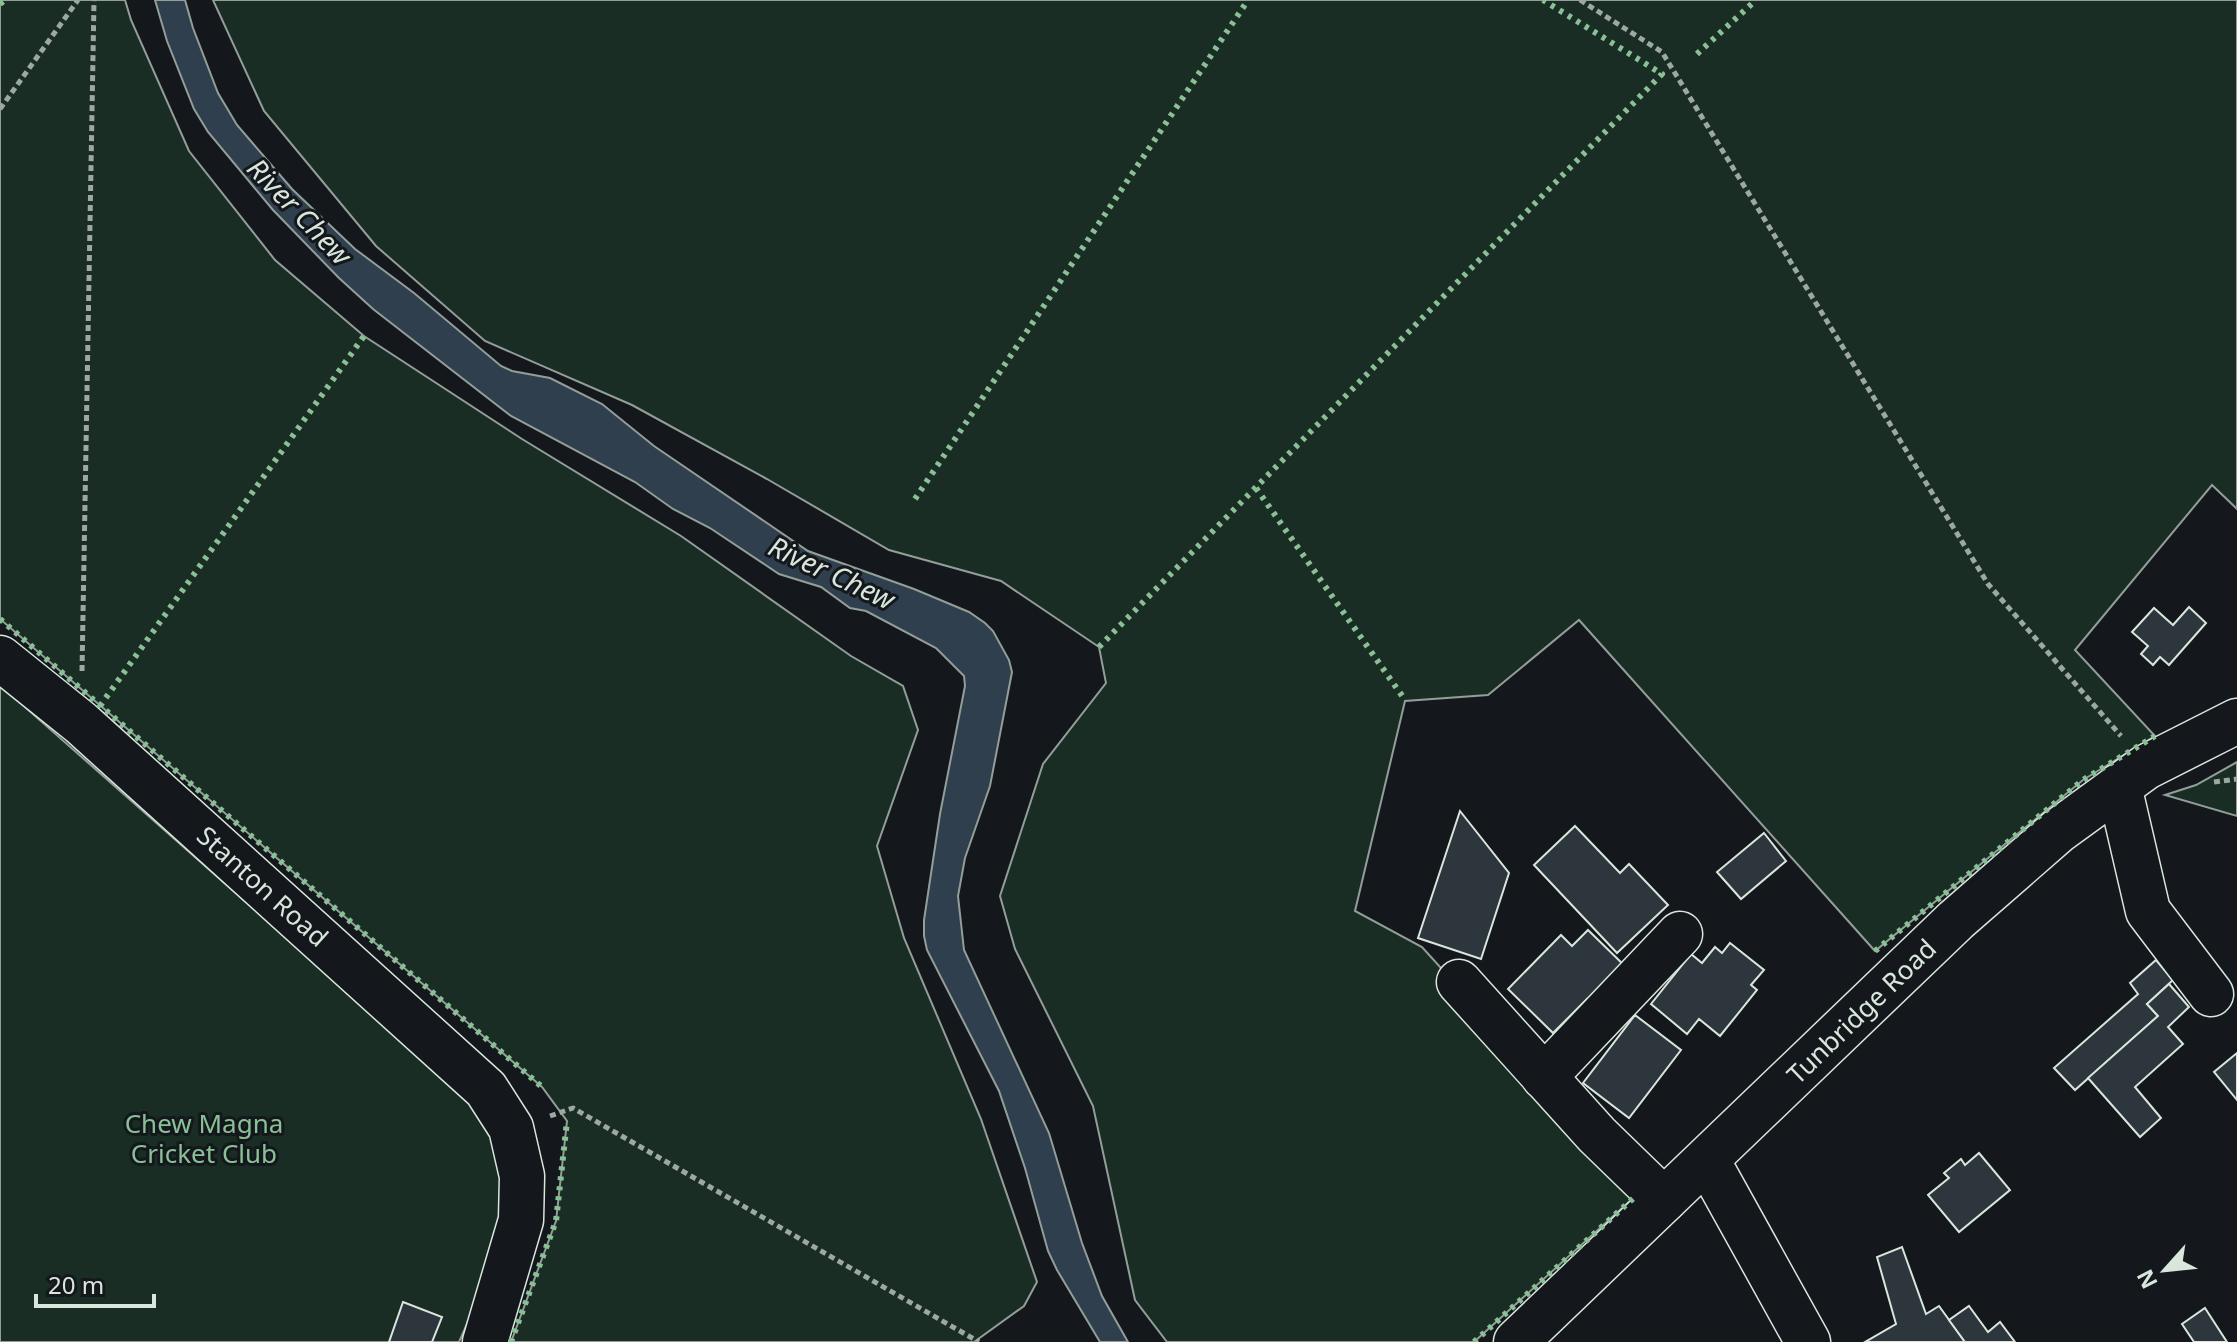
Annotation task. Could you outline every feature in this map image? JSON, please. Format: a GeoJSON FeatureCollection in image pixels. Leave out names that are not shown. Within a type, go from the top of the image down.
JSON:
{"type":"FeatureCollection","features":[{"type":"Feature","properties":{"kind":"street","name":"Stanton Road"},"geometry":{"type":"LineString","coordinates":[[0,658],[81,723],[486,1089],[511,1128],[522,1176],[521,1220],[485,1342]]}},
{"type":"Feature","properties":{"kind":"street","name":"Tunbridge Road"},"geometry":{"type":"LineString","coordinates":[[1516,1342],[1956,920],[2058,831],[2132,776],[2237,721]]}},
{"type":"Feature","properties":{"kind":"street"},"geometry":{"type":"LineString","coordinates":[[2132,776],[2148,911],[2211,994]]}},
{"type":"Feature","properties":{"kind":"street"},"geometry":{"type":"LineString","coordinates":[[1544,1077],[1680,934]]}},
{"type":"Feature","properties":{"kind":"street"},"geometry":{"type":"LineString","coordinates":[[1459,982],[1597,1135],[1664,1200]]}},
{"type":"Feature","properties":{"kind":"street"},"geometry":{"type":"LineString","coordinates":[[1707,1160],[1808,1342]]}},
{"type":"Feature","properties":{"kind":"path"},"geometry":{"type":"LineString","coordinates":[[0,109],[78,0]]}},
{"type":"Feature","properties":{"kind":"path"},"geometry":{"type":"LineString","coordinates":[[81,723],[94,0]]}},
{"type":"Feature","properties":{"kind":"path"},"geometry":{"type":"LineString","coordinates":[[1580,0],[1662,52],[1988,584],[2132,776]]}},
{"type":"Feature","properties":{"kind":"path"},"geometry":{"type":"LineString","coordinates":[[511,1128],[573,1108],[979,1342]]}},
{"type":"Feature","properties":{"kind":"green space"},"geometry":{"type":"Polygon","coordinates":[[[0,0],[125,0],[189,151],[275,260],[364,336],[522,439],[681,536],[851,656],[903,686],[918,730],[877,846],[904,938],[981,1119],[1037,1282],[1024,1306],[974,1342],[511,1342],[556,1221],[567,1121],[542,1087],[0,619],[0,0]]]}},
{"type":"Feature","properties":{"kind":"green space"},"geometry":{"type":"Polygon","coordinates":[[[213,0],[2237,0],[2237,509],[2212,485],[2075,650],[2155,736],[2083,780],[1875,951],[1579,620],[1488,695],[1405,701],[1355,911],[1422,947],[1642,1190],[1474,1342],[1167,1342],[1135,1300],[1093,1106],[1015,949],[1000,896],[1043,764],[1106,683],[1099,647],[1001,581],[889,550],[632,405],[485,341],[376,246],[264,111],[213,0]]]}},
{"type":"Feature","properties":{"kind":"green space","name":"Chew Magna Cricket Club"},"geometry":{"type":"Polygon","coordinates":[[[0,685],[492,1119],[508,1180],[479,1297],[459,1342],[0,1342],[0,685]]]}},
{"type":"Feature","properties":{"kind":"green space"},"geometry":{"type":"Polygon","coordinates":[[[2237,762],[2237,816],[2165,795],[2196,785],[2237,762]]]}},
{"type":"Feature","properties":{"kind":"water","name":"River Chew"},"geometry":{"type":"Polygon","coordinates":[[[155,0],[185,0],[218,93],[237,125],[292,189],[355,249],[414,293],[501,366],[550,378],[602,404],[654,446],[808,551],[969,612],[993,631],[1012,672],[990,786],[965,858],[958,896],[964,950],[1049,1133],[1082,1243],[1102,1296],[1128,1342],[1100,1342],[1057,1270],[1048,1251],[999,1091],[927,950],[924,920],[940,814],[965,686],[964,676],[936,648],[866,611],[850,608],[821,587],[779,574],[635,482],[511,416],[373,309],[273,210],[208,132],[194,109],[167,41],[155,0]]]}},
{"type":"Feature","properties":{"kind":"building"},"geometry":{"type":"Polygon","coordinates":[[[2189,607],[2206,623],[2169,665],[2160,657],[2153,665],[2141,654],[2148,646],[2132,632],[2154,608],[2173,625],[2189,607]]]}},
{"type":"Feature","properties":{"kind":"building"},"geometry":{"type":"Polygon","coordinates":[[[1460,811],[1509,873],[1481,959],[1418,938],[1460,811]]]}},
{"type":"Feature","properties":{"kind":"building"},"geometry":{"type":"Polygon","coordinates":[[[1575,826],[1620,873],[1629,864],[1668,905],[1617,953],[1534,865],[1575,826]]]}},
{"type":"Feature","properties":{"kind":"building"},"geometry":{"type":"Polygon","coordinates":[[[1764,833],[1786,861],[1741,899],[1717,872],[1764,833]]]}},
{"type":"Feature","properties":{"kind":"building"},"geometry":{"type":"Polygon","coordinates":[[[1588,930],[1630,971],[1595,1008],[1587,999],[1553,1033],[1508,989],[1561,935],[1572,946],[1588,930]]]}},
{"type":"Feature","properties":{"kind":"building"},"geometry":{"type":"Polygon","coordinates":[[[1730,943],[1764,970],[1751,985],[1757,990],[1720,1036],[1699,1019],[1687,1034],[1651,1004],[1691,954],[1702,963],[1715,947],[1722,953],[1730,943]]]}},
{"type":"Feature","properties":{"kind":"building"},"geometry":{"type":"Polygon","coordinates":[[[2156,960],[2173,980],[2147,1004],[2158,1016],[2075,1090],[2054,1068],[2138,994],[2130,983],[2156,960]]]}},
{"type":"Feature","properties":{"kind":"building"},"geometry":{"type":"Polygon","coordinates":[[[2169,984],[2189,1007],[2168,1027],[2183,1044],[2135,1087],[2161,1118],[2140,1137],[2088,1078],[2158,1016],[2147,1004],[2169,984]]]}},
{"type":"Feature","properties":{"kind":"building"},"geometry":{"type":"Polygon","coordinates":[[[1635,1015],[1681,1050],[1629,1118],[1583,1083],[1635,1015]]]}},
{"type":"Feature","properties":{"kind":"building"},"geometry":{"type":"Polygon","coordinates":[[[2237,1053],[2237,1100],[2214,1072],[2237,1053]]]}},
{"type":"Feature","properties":{"kind":"building"},"geometry":{"type":"Polygon","coordinates":[[[1979,1153],[2010,1190],[1959,1232],[1928,1195],[1949,1178],[1944,1173],[1961,1159],[1965,1165],[1979,1153]]]}},
{"type":"Feature","properties":{"kind":"building"},"geometry":{"type":"Polygon","coordinates":[[[1902,1247],[1926,1314],[1939,1306],[1965,1342],[1865,1342],[1896,1324],[1877,1257],[1902,1247]]]}},
{"type":"Feature","properties":{"kind":"building"},"geometry":{"type":"Polygon","coordinates":[[[403,1302],[442,1317],[432,1342],[389,1342],[403,1302]]]}},
{"type":"Feature","properties":{"kind":"building"},"geometry":{"type":"Polygon","coordinates":[[[1969,1306],[1988,1332],[2000,1322],[2015,1342],[1965,1342],[1949,1320],[1969,1306]]]}},
{"type":"Feature","properties":{"kind":"building"},"geometry":{"type":"Polygon","coordinates":[[[2205,1308],[2227,1342],[2194,1342],[2182,1324],[2205,1308]]]}},
{"type":"Feature","properties":{"kind":"hedge"},"geometry":{"type":"LineString","coordinates":[[0,4],[5,0]]}},
{"type":"Feature","properties":{"kind":"hedge"},"geometry":{"type":"LineString","coordinates":[[915,499],[1248,0]]}},
{"type":"Feature","properties":{"kind":"hedge"},"geometry":{"type":"LineString","coordinates":[[1099,647],[1662,74],[1543,0]]}},
{"type":"Feature","properties":{"kind":"hedge"},"geometry":{"type":"LineString","coordinates":[[1697,54],[1756,0]]}},
{"type":"Feature","properties":{"kind":"hedge"},"geometry":{"type":"LineString","coordinates":[[100,706],[364,336]]}},
{"type":"Feature","properties":{"kind":"hedge"},"geometry":{"type":"LineString","coordinates":[[1256,488],[1405,700]]}},
{"type":"Feature","properties":{"kind":"hedge"},"geometry":{"type":"LineString","coordinates":[[0,619],[542,1087]]}},
{"type":"Feature","properties":{"kind":"hedge"},"geometry":{"type":"LineString","coordinates":[[1875,951],[2083,780],[2155,736]]}},
{"type":"Feature","properties":{"kind":"hedge"},"geometry":{"type":"LineString","coordinates":[[511,1342],[556,1221],[567,1121]]}},
{"type":"Feature","properties":{"kind":"hedge"},"geometry":{"type":"LineString","coordinates":[[1474,1342],[1637,1195]]}}]}
